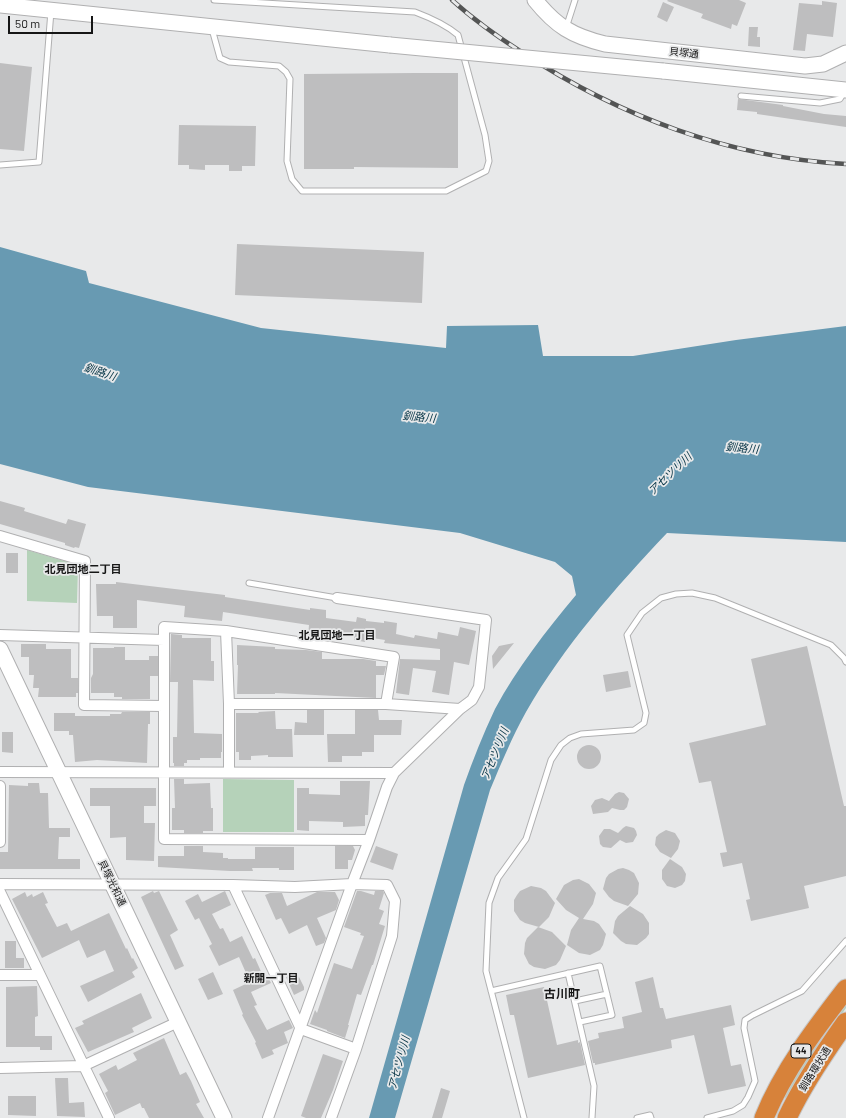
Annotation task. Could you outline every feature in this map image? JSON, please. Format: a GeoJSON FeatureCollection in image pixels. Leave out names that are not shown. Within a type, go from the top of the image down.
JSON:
{"type":"FeatureCollection","features":[{"type":"Feature","properties":{"kind":"highway","name":"44"},"geometry":{"type":"LineString","coordinates":[[764,1118],[784,1077],[810,1037],[846,989]]}},
{"type":"Feature","properties":{"kind":"highway","name":"釧路環状通"},"geometry":{"type":"LineString","coordinates":[[786,1118],[827,1049],[846,1022]]}},
{"type":"Feature","properties":{"kind":"street","name":"貝塚通"},"geometry":{"type":"LineString","coordinates":[[535,0],[556,23],[565,29],[584,39],[605,44],[805,66],[824,64],[846,53]]}},
{"type":"Feature","properties":{"kind":"street"},"geometry":{"type":"LineString","coordinates":[[0,5],[19,3],[52,10],[212,27],[846,90]]}},
{"type":"Feature","properties":{"kind":"street"},"geometry":{"type":"LineString","coordinates":[[0,536],[86,561],[84,705],[164,706]]}},
{"type":"Feature","properties":{"kind":"street"},"geometry":{"type":"LineString","coordinates":[[268,1118],[387,787],[394,773],[460,709],[472,700],[479,687],[486,620],[337,598]]}},
{"type":"Feature","properties":{"kind":"street"},"geometry":{"type":"LineString","coordinates":[[369,840],[164,839],[164,627],[226,631],[394,657],[386,704]]}},
{"type":"Feature","properties":{"kind":"street"},"geometry":{"type":"LineString","coordinates":[[226,631],[229,704],[229,772]]}},
{"type":"Feature","properties":{"kind":"street"},"geometry":{"type":"LineString","coordinates":[[0,635],[164,640]]}},
{"type":"Feature","properties":{"kind":"street","name":"貝塚光和通"},"geometry":{"type":"LineString","coordinates":[[0,649],[224,1118]]}},
{"type":"Feature","properties":{"kind":"street"},"geometry":{"type":"LineString","coordinates":[[229,704],[386,704],[460,709]]}},
{"type":"Feature","properties":{"kind":"street"},"geometry":{"type":"LineString","coordinates":[[0,772],[394,773]]}},
{"type":"Feature","properties":{"kind":"street"},"geometry":{"type":"LineString","coordinates":[[0,786],[0,842]]}},
{"type":"Feature","properties":{"kind":"street"},"geometry":{"type":"LineString","coordinates":[[0,884],[233,885],[295,887],[352,884],[387,885],[395,901],[392,936],[356,1049],[331,1118]]}},
{"type":"Feature","properties":{"kind":"street"},"geometry":{"type":"LineString","coordinates":[[233,885],[301,1029],[356,1049]]}},
{"type":"Feature","properties":{"kind":"street"},"geometry":{"type":"LineString","coordinates":[[0,892],[109,1118]]}},
{"type":"Feature","properties":{"kind":"street"},"geometry":{"type":"LineString","coordinates":[[0,975],[40,975]]}},
{"type":"Feature","properties":{"kind":"street"},"geometry":{"type":"LineString","coordinates":[[0,1068],[83,1066],[178,1022]]}},
{"type":"Feature","properties":{"kind":"lane"},"geometry":{"type":"LineString","coordinates":[[212,27],[220,58],[228,62],[279,66],[286,72],[290,79],[288,161],[292,179],[302,191],[446,191],[486,171],[489,161],[485,135],[458,35],[450,28],[436,20],[415,12],[214,0]]}},
{"type":"Feature","properties":{"kind":"lane"},"geometry":{"type":"LineString","coordinates":[[565,29],[575,0]]}},
{"type":"Feature","properties":{"kind":"lane"},"geometry":{"type":"LineString","coordinates":[[0,165],[39,162],[52,10]]}},
{"type":"Feature","properties":{"kind":"lane"},"geometry":{"type":"LineString","coordinates":[[741,96],[820,103],[840,99],[846,90]]}},
{"type":"Feature","properties":{"kind":"lane"},"geometry":{"type":"LineString","coordinates":[[249,584],[337,598]]}},
{"type":"Feature","properties":{"kind":"lane"},"geometry":{"type":"LineString","coordinates":[[524,1118],[486,971],[489,903],[498,878],[526,839],[551,760],[561,745],[570,738],[581,734],[634,730],[644,723],[646,713],[627,635],[642,613],[661,598],[676,594],[692,593],[715,598],[831,645],[846,662]]}},
{"type":"Feature","properties":{"kind":"lane"},"geometry":{"type":"LineString","coordinates":[[707,1118],[733,1112],[743,1105],[755,1081],[744,1028],[745,1020],[802,991],[846,941]]}},
{"type":"Feature","properties":{"kind":"lane"},"geometry":{"type":"LineString","coordinates":[[491,991],[600,966],[612,1015],[580,1022]]}},
{"type":"Feature","properties":{"kind":"lane"},"geometry":{"type":"LineString","coordinates":[[568,973],[594,1086],[592,1118]]}},
{"type":"Feature","properties":{"kind":"lane"},"geometry":{"type":"LineString","coordinates":[[575,1001],[607,994]]}},
{"type":"Feature","properties":{"kind":"lane"},"geometry":{"type":"LineString","coordinates":[[637,1118],[650,1115],[651,1118]]}},
{"type":"Feature","properties":{"kind":"green space"},"geometry":{"type":"Polygon","coordinates":[[[27,550],[78,565],[77,603],[27,601],[27,550]]]}},
{"type":"Feature","properties":{"kind":"green space"},"geometry":{"type":"Polygon","coordinates":[[[223,779],[294,780],[294,832],[223,832],[223,779]]]}},
{"type":"Feature","properties":{"kind":"green space"},"geometry":{"type":"Polygon","coordinates":[[[846,1002],[846,1008],[814,1054],[789,1097],[784,1098],[809,1053],[846,1002]]]}},
{"type":"Feature","properties":{"kind":"water"},"geometry":{"type":"Polygon","coordinates":[[[0,247],[86,271],[89,283],[261,328],[446,348],[447,326],[538,325],[543,356],[633,356],[736,340],[846,326],[846,542],[667,533],[591,618],[557,664],[526,712],[511,741],[490,790],[395,1118],[369,1118],[464,785],[495,709],[532,650],[576,595],[572,576],[555,562],[460,533],[88,487],[0,464],[0,247]]]}},
{"type":"Feature","properties":{"kind":"building"},"geometry":{"type":"Polygon","coordinates":[[[739,0],[746,3],[737,26],[732,24],[731,29],[701,18],[703,14],[667,1],[739,0]]]}},
{"type":"Feature","properties":{"kind":"building"},"geometry":{"type":"Polygon","coordinates":[[[822,1],[837,3],[833,37],[807,34],[805,51],[793,50],[799,3],[822,5],[822,1]]]}},
{"type":"Feature","properties":{"kind":"building"},"geometry":{"type":"Polygon","coordinates":[[[663,2],[674,7],[667,22],[657,17],[663,2]]]}},
{"type":"Feature","properties":{"kind":"building"},"geometry":{"type":"Polygon","coordinates":[[[749,27],[758,27],[757,37],[760,37],[760,47],[748,46],[749,27]]]}},
{"type":"Feature","properties":{"kind":"building"},"geometry":{"type":"Polygon","coordinates":[[[0,63],[32,67],[24,151],[0,149],[0,63]]]}},
{"type":"Feature","properties":{"kind":"building"},"geometry":{"type":"Polygon","coordinates":[[[458,73],[458,168],[354,167],[354,169],[304,169],[304,74],[458,73]]]}},
{"type":"Feature","properties":{"kind":"building"},"geometry":{"type":"Polygon","coordinates":[[[738,99],[783,105],[824,114],[846,116],[846,127],[737,110],[738,99]]]}},
{"type":"Feature","properties":{"kind":"building"},"geometry":{"type":"Polygon","coordinates":[[[179,125],[256,126],[255,166],[242,166],[242,171],[229,171],[229,165],[205,165],[205,170],[189,169],[189,165],[178,165],[179,125]]]}},
{"type":"Feature","properties":{"kind":"building"},"geometry":{"type":"Polygon","coordinates":[[[237,244],[424,252],[422,303],[235,295],[237,244]]]}},
{"type":"Feature","properties":{"kind":"building"},"geometry":{"type":"Polygon","coordinates":[[[0,501],[25,508],[24,511],[66,524],[68,519],[86,524],[79,548],[74,548],[65,545],[65,543],[0,524],[0,501]]]}},
{"type":"Feature","properties":{"kind":"building"},"geometry":{"type":"Polygon","coordinates":[[[6,553],[18,553],[18,573],[6,573],[6,553]]]}},
{"type":"Feature","properties":{"kind":"building"},"geometry":{"type":"Polygon","coordinates":[[[116,582],[225,595],[225,597],[310,610],[310,608],[326,610],[326,618],[356,622],[357,617],[366,619],[366,621],[397,623],[396,634],[414,638],[415,635],[437,639],[438,632],[458,636],[460,627],[476,631],[469,665],[454,662],[449,695],[432,692],[436,671],[413,668],[409,695],[396,693],[400,659],[440,660],[440,649],[384,643],[385,640],[366,637],[365,642],[354,640],[354,636],[336,634],[336,639],[308,637],[309,625],[223,612],[222,621],[184,617],[185,606],[137,600],[137,628],[113,628],[113,616],[97,616],[96,584],[116,584],[116,582]]]}},
{"type":"Feature","properties":{"kind":"building"},"geometry":{"type":"Polygon","coordinates":[[[171,634],[182,635],[182,638],[211,638],[211,661],[214,661],[214,681],[193,680],[194,733],[222,734],[221,758],[200,758],[200,760],[187,760],[187,763],[184,763],[184,766],[174,766],[173,737],[177,737],[178,682],[170,682],[171,634]]]}},
{"type":"Feature","properties":{"kind":"building"},"geometry":{"type":"Polygon","coordinates":[[[514,643],[493,669],[492,656],[499,646],[514,643]]]}},
{"type":"Feature","properties":{"kind":"building"},"geometry":{"type":"Polygon","coordinates":[[[21,644],[46,644],[46,649],[71,649],[71,678],[78,678],[78,693],[76,693],[76,697],[38,697],[39,688],[33,688],[34,675],[29,675],[29,657],[21,657],[21,644]]]}},
{"type":"Feature","properties":{"kind":"building"},"geometry":{"type":"Polygon","coordinates":[[[237,645],[322,652],[322,659],[363,659],[376,661],[376,666],[386,666],[384,675],[376,675],[376,698],[275,693],[237,694],[237,645]]]}},
{"type":"Feature","properties":{"kind":"building"},"geometry":{"type":"Polygon","coordinates":[[[807,646],[844,806],[846,806],[846,876],[804,886],[809,908],[751,921],[746,900],[750,899],[742,863],[723,867],[720,853],[727,852],[711,781],[699,783],[689,743],[766,725],[751,659],[807,646]]]}},
{"type":"Feature","properties":{"kind":"building"},"geometry":{"type":"Polygon","coordinates":[[[125,647],[125,660],[149,660],[149,656],[158,656],[158,676],[150,676],[150,699],[122,699],[122,697],[114,697],[114,693],[91,693],[93,648],[125,647]]]}},
{"type":"Feature","properties":{"kind":"building"},"geometry":{"type":"Polygon","coordinates":[[[628,671],[631,687],[606,692],[603,675],[628,671]]]}},
{"type":"Feature","properties":{"kind":"building"},"geometry":{"type":"Polygon","coordinates":[[[307,710],[324,710],[324,735],[294,735],[295,722],[307,723],[307,710]]]}},
{"type":"Feature","properties":{"kind":"building"},"geometry":{"type":"Polygon","coordinates":[[[355,710],[378,710],[379,720],[402,720],[401,735],[374,735],[374,752],[362,752],[362,756],[342,756],[342,762],[328,762],[327,734],[355,734],[355,710]]]}},
{"type":"Feature","properties":{"kind":"building"},"geometry":{"type":"Polygon","coordinates":[[[275,711],[276,729],[292,729],[293,757],[268,757],[268,755],[251,756],[251,760],[239,760],[239,752],[236,752],[236,713],[275,711]]]}},
{"type":"Feature","properties":{"kind":"building"},"geometry":{"type":"Polygon","coordinates":[[[122,712],[150,712],[150,724],[148,724],[147,763],[97,760],[75,762],[73,735],[69,735],[69,731],[54,731],[54,713],[75,713],[75,716],[110,716],[110,714],[121,714],[122,712]]]}},
{"type":"Feature","properties":{"kind":"building"},"geometry":{"type":"Polygon","coordinates":[[[2,732],[13,732],[13,753],[2,752],[2,732]]]}},
{"type":"Feature","properties":{"kind":"building"},"geometry":{"type":"Polygon","coordinates":[[[589,745],[597,749],[601,757],[597,765],[589,769],[581,765],[577,757],[581,749],[589,745]]]}},
{"type":"Feature","properties":{"kind":"building"},"geometry":{"type":"Polygon","coordinates":[[[174,779],[184,779],[184,784],[210,783],[211,808],[213,808],[213,831],[203,831],[203,833],[184,833],[184,830],[172,830],[172,808],[175,808],[174,779]]]}},
{"type":"Feature","properties":{"kind":"building"},"geometry":{"type":"Polygon","coordinates":[[[340,781],[370,781],[368,815],[365,815],[365,826],[343,827],[343,822],[309,821],[309,831],[297,830],[297,788],[309,788],[309,794],[340,795],[340,781]]]}},
{"type":"Feature","properties":{"kind":"building"},"geometry":{"type":"Polygon","coordinates":[[[28,783],[39,783],[40,793],[48,793],[49,828],[70,828],[70,837],[59,837],[58,859],[80,859],[80,869],[0,869],[0,852],[8,852],[9,785],[28,786],[28,783]]]}},
{"type":"Feature","properties":{"kind":"building"},"geometry":{"type":"Polygon","coordinates":[[[90,788],[156,788],[156,806],[144,806],[144,823],[155,823],[154,861],[126,860],[126,837],[110,838],[110,806],[90,806],[90,788]]]}},
{"type":"Feature","properties":{"kind":"building"},"geometry":{"type":"Polygon","coordinates":[[[619,792],[624,793],[629,799],[627,807],[624,810],[612,808],[608,812],[593,814],[591,806],[595,800],[602,798],[609,801],[619,792]]]}},
{"type":"Feature","properties":{"kind":"building"},"geometry":{"type":"Polygon","coordinates":[[[626,826],[634,828],[636,831],[637,835],[633,842],[626,843],[620,840],[611,848],[603,847],[600,844],[599,836],[604,829],[610,829],[618,833],[626,826]]]}},
{"type":"Feature","properties":{"kind":"building"},"geometry":{"type":"Polygon","coordinates":[[[666,830],[675,833],[680,841],[678,849],[671,858],[660,852],[655,845],[656,837],[666,830]]]}},
{"type":"Feature","properties":{"kind":"building"},"geometry":{"type":"Polygon","coordinates":[[[184,846],[203,846],[203,852],[223,853],[223,858],[228,859],[255,859],[255,847],[294,847],[294,870],[279,870],[279,868],[252,868],[253,871],[230,871],[158,867],[158,856],[184,856],[184,846]]]}},
{"type":"Feature","properties":{"kind":"building"},"geometry":{"type":"Polygon","coordinates":[[[335,846],[353,846],[355,850],[352,860],[348,860],[348,869],[335,869],[335,846]]]}},
{"type":"Feature","properties":{"kind":"building"},"geometry":{"type":"Polygon","coordinates":[[[376,846],[398,854],[393,870],[370,862],[376,846]]]}},
{"type":"Feature","properties":{"kind":"building"},"geometry":{"type":"Polygon","coordinates":[[[670,859],[682,867],[686,874],[685,881],[682,885],[675,888],[667,886],[662,879],[662,870],[670,859]]]}},
{"type":"Feature","properties":{"kind":"building"},"geometry":{"type":"Polygon","coordinates":[[[623,868],[634,873],[639,883],[638,894],[628,906],[614,901],[603,889],[606,878],[609,874],[623,868]]]}},
{"type":"Feature","properties":{"kind":"building"},"geometry":{"type":"Polygon","coordinates":[[[579,879],[589,884],[596,893],[593,904],[583,919],[594,921],[599,924],[606,934],[600,950],[590,955],[579,953],[567,945],[571,930],[579,918],[566,910],[556,899],[564,885],[573,880],[579,879]]]}},
{"type":"Feature","properties":{"kind":"building"},"geometry":{"type":"Polygon","coordinates":[[[531,886],[541,888],[546,891],[555,903],[549,917],[539,927],[520,920],[514,911],[514,900],[517,895],[520,891],[531,886]]]}},
{"type":"Feature","properties":{"kind":"building"},"geometry":{"type":"Polygon","coordinates":[[[153,891],[154,893],[159,891],[178,930],[170,935],[184,966],[175,970],[141,897],[153,891]]]}},
{"type":"Feature","properties":{"kind":"building"},"geometry":{"type":"Polygon","coordinates":[[[225,891],[231,905],[212,914],[220,929],[223,928],[230,942],[242,936],[253,959],[255,958],[263,976],[267,975],[271,983],[251,992],[257,1005],[254,1006],[267,1030],[289,1020],[293,1028],[284,1032],[288,1043],[272,1050],[274,1054],[262,1059],[255,1043],[256,1042],[242,1015],[243,1014],[233,990],[250,982],[239,957],[219,966],[209,946],[212,944],[199,918],[195,920],[185,901],[198,894],[202,902],[225,891]]]}},
{"type":"Feature","properties":{"kind":"building"},"geometry":{"type":"Polygon","coordinates":[[[357,891],[374,895],[375,891],[383,891],[384,893],[379,909],[384,911],[379,924],[385,926],[373,965],[361,995],[357,994],[345,1038],[310,1024],[315,1010],[317,1013],[334,963],[352,969],[364,936],[360,935],[361,933],[344,927],[357,891]]]}},
{"type":"Feature","properties":{"kind":"building"},"geometry":{"type":"Polygon","coordinates":[[[25,892],[27,897],[32,894],[33,897],[43,892],[48,903],[45,904],[57,927],[67,923],[71,931],[109,913],[126,949],[127,948],[138,968],[132,972],[135,977],[88,1002],[80,986],[114,971],[105,950],[87,958],[79,940],[42,958],[12,899],[25,892]]]}},
{"type":"Feature","properties":{"kind":"building"},"geometry":{"type":"Polygon","coordinates":[[[317,892],[335,892],[339,900],[336,910],[317,918],[326,938],[324,943],[316,946],[307,925],[289,934],[281,918],[276,920],[265,895],[270,893],[282,893],[287,906],[317,892]]]}},
{"type":"Feature","properties":{"kind":"building"},"geometry":{"type":"Polygon","coordinates":[[[630,906],[643,914],[649,923],[649,934],[637,945],[626,944],[613,933],[615,921],[618,916],[630,906]]]}},
{"type":"Feature","properties":{"kind":"building"},"geometry":{"type":"Polygon","coordinates":[[[538,927],[552,932],[566,946],[560,960],[556,965],[545,969],[534,967],[529,964],[524,954],[527,938],[538,927]]]}},
{"type":"Feature","properties":{"kind":"building"},"geometry":{"type":"Polygon","coordinates":[[[5,941],[16,941],[16,958],[24,958],[24,968],[5,968],[5,941]]]}},
{"type":"Feature","properties":{"kind":"building"},"geometry":{"type":"Polygon","coordinates":[[[213,972],[223,994],[208,1000],[198,979],[213,972]]]}},
{"type":"Feature","properties":{"kind":"building"},"geometry":{"type":"Polygon","coordinates":[[[294,973],[296,978],[299,977],[304,990],[294,995],[286,977],[294,973]]]}},
{"type":"Feature","properties":{"kind":"building"},"geometry":{"type":"Polygon","coordinates":[[[653,977],[660,1008],[663,1008],[666,1019],[731,1005],[735,1025],[723,1028],[731,1066],[741,1064],[746,1086],[708,1094],[694,1035],[671,1040],[672,1048],[595,1065],[595,1063],[593,1063],[588,1041],[599,1038],[598,1033],[624,1028],[622,1017],[642,1012],[635,982],[653,977]]]}},
{"type":"Feature","properties":{"kind":"building"},"geometry":{"type":"Polygon","coordinates":[[[37,986],[38,1016],[35,1017],[35,1036],[52,1036],[52,1050],[40,1050],[40,1047],[6,1047],[6,987],[37,986]]]}},
{"type":"Feature","properties":{"kind":"building"},"geometry":{"type":"Polygon","coordinates":[[[544,987],[557,1045],[578,1040],[578,1043],[580,1042],[585,1065],[528,1078],[514,1015],[510,1015],[506,995],[544,987]]]}},
{"type":"Feature","properties":{"kind":"building"},"geometry":{"type":"Polygon","coordinates":[[[141,993],[152,1018],[132,1028],[134,1032],[88,1052],[75,1028],[84,1024],[82,1021],[141,993]]]}},
{"type":"Feature","properties":{"kind":"building"},"geometry":{"type":"Polygon","coordinates":[[[164,1038],[180,1075],[186,1072],[191,1081],[200,1102],[196,1104],[204,1118],[149,1118],[140,1103],[115,1115],[105,1093],[108,1091],[99,1074],[116,1065],[118,1070],[137,1060],[133,1053],[164,1038]]]}},
{"type":"Feature","properties":{"kind":"building"},"geometry":{"type":"Polygon","coordinates":[[[323,1054],[343,1061],[321,1118],[306,1118],[301,1116],[323,1054]]]}},
{"type":"Feature","properties":{"kind":"building"},"geometry":{"type":"Polygon","coordinates":[[[55,1078],[68,1078],[69,1103],[84,1102],[85,1117],[57,1116],[55,1078]]]}},
{"type":"Feature","properties":{"kind":"building"},"geometry":{"type":"Polygon","coordinates":[[[441,1088],[450,1091],[442,1118],[432,1118],[441,1088]]]}},
{"type":"Feature","properties":{"kind":"building"},"geometry":{"type":"Polygon","coordinates":[[[8,1096],[36,1096],[36,1116],[8,1115],[8,1096]]]}},
{"type":"Feature","properties":{"kind":"railway"},"geometry":{"type":"LineString","coordinates":[[452,0],[504,41],[560,76],[637,114],[677,130],[718,143],[760,153],[803,160],[846,164]]}},
{"type":"Feature","properties":{"kind":"district","name":"北見団地二丁目"},"geometry":{"type":"Point","coordinates":[83,569]}},
{"type":"Feature","properties":{"kind":"district","name":"北見団地一丁目"},"geometry":{"type":"Point","coordinates":[337,635]}},
{"type":"Feature","properties":{"kind":"district","name":"新開一丁目"},"geometry":{"type":"Point","coordinates":[271,978]}},
{"type":"Feature","properties":{"kind":"district","name":"古川町"},"geometry":{"type":"Point","coordinates":[562,994]}},
{"type":"Feature","properties":{"kind":"water label","name":"釧路川"},"geometry":{"type":"Point","coordinates":[100,372]}},
{"type":"Feature","properties":{"kind":"water label","name":"釧路川"},"geometry":{"type":"Point","coordinates":[419,417]}},
{"type":"Feature","properties":{"kind":"water label","name":"釧路川"},"geometry":{"type":"Point","coordinates":[742,448]}},
{"type":"Feature","properties":{"kind":"water label","name":"アセツリ川"},"geometry":{"type":"Point","coordinates":[670,474]}},
{"type":"Feature","properties":{"kind":"water label","name":"アセツリ川"},"geometry":{"type":"Point","coordinates":[495,754]}},
{"type":"Feature","properties":{"kind":"water label","name":"アセツリ川"},"geometry":{"type":"Point","coordinates":[399,1063]}}]}
